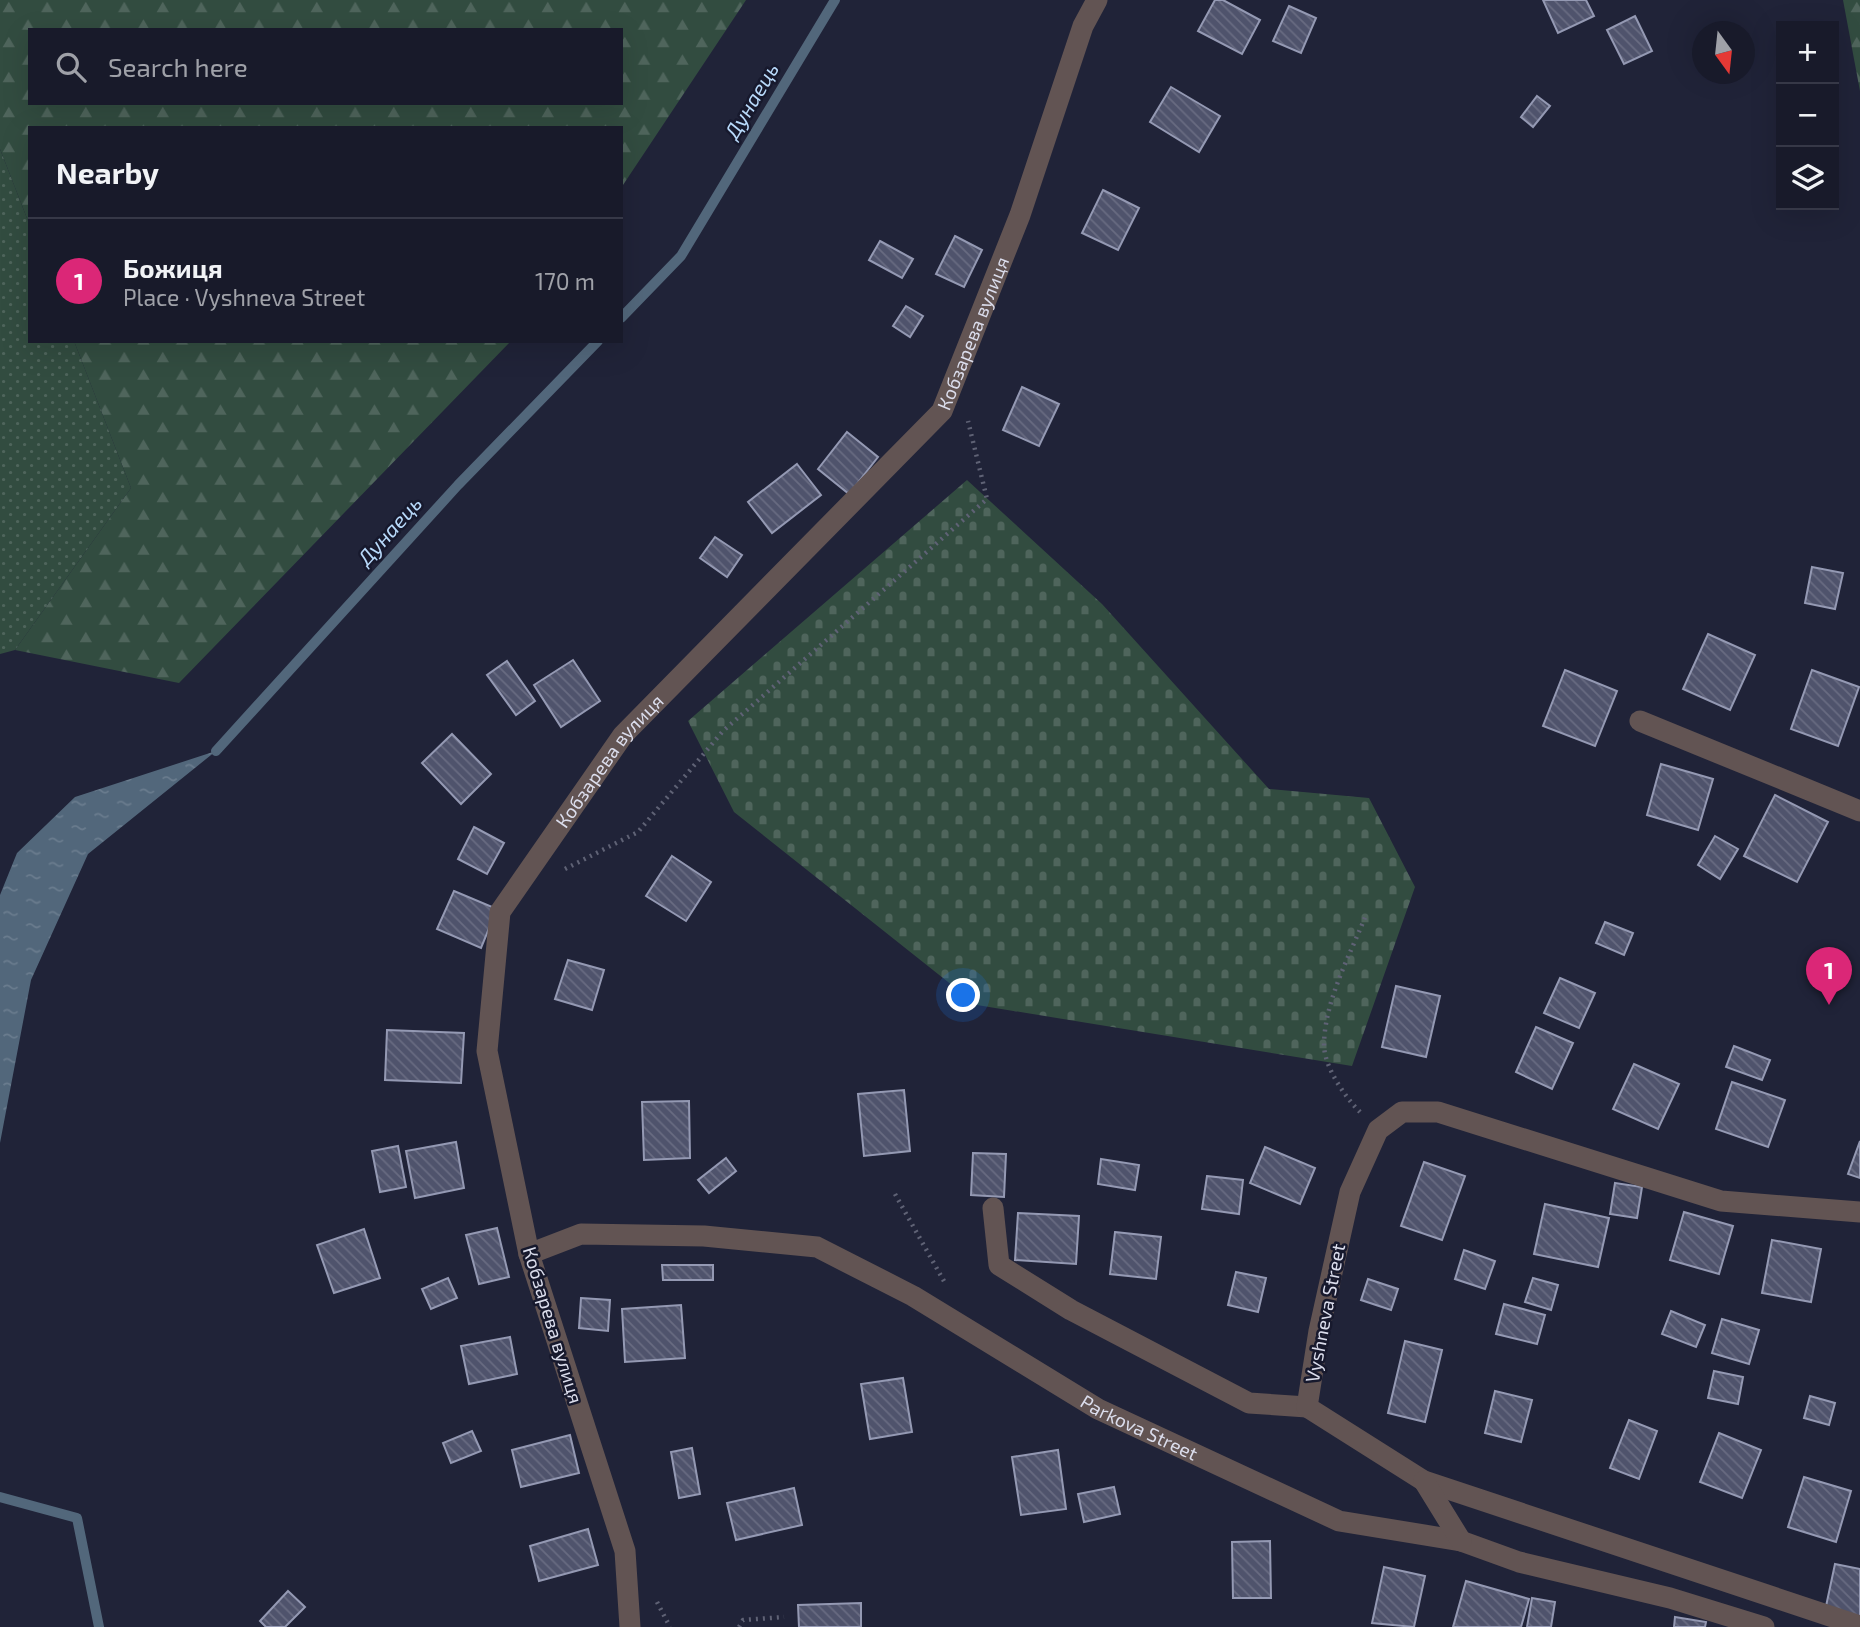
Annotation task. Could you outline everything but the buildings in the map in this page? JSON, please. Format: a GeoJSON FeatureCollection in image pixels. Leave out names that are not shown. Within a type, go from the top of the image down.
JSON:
{"type":"FeatureCollection","features":[{"type":"Feature","properties":{"kind":"street","name":"Кобзарева вулиця"},"geometry":{"type":"LineString","coordinates":[[630,1627],[625,1551],[529,1254],[487,1051],[500,912],[623,734],[942,411],[1020,215],[1083,26],[1097,0]]}},
{"type":"Feature","properties":{"kind":"street"},"geometry":{"type":"LineString","coordinates":[[1640,721],[1860,811]]}},
{"type":"Feature","properties":{"kind":"street"},"geometry":{"type":"LineString","coordinates":[[1378,1130],[1402,1112],[1438,1112],[1721,1201],[1860,1212]]}},
{"type":"Feature","properties":{"kind":"street","name":"Vyshneva Street"},"geometry":{"type":"LineString","coordinates":[[1378,1130],[1350,1192],[1319,1331],[1307,1407],[1424,1481],[1860,1626]]}},
{"type":"Feature","properties":{"kind":"street"},"geometry":{"type":"LineString","coordinates":[[993,1208],[999,1265],[1009,1272],[1071,1310],[1249,1403],[1307,1407]]}},
{"type":"Feature","properties":{"kind":"street","name":"Parkova Street"},"geometry":{"type":"LineString","coordinates":[[529,1254],[581,1234],[704,1236],[817,1247],[914,1296],[1098,1409],[1339,1521],[1461,1541],[1519,1562],[1670,1598],[1764,1627]]}},
{"type":"Feature","properties":{"kind":"street"},"geometry":{"type":"LineString","coordinates":[[1424,1481],[1461,1541]]}},
{"type":"Feature","properties":{"kind":"path"},"geometry":{"type":"LineString","coordinates":[[557,873],[638,832],[723,731],[987,499],[956,375]]}},
{"type":"Feature","properties":{"kind":"path"},"geometry":{"type":"LineString","coordinates":[[1366,915],[1331,1006],[1324,1047],[1342,1093],[1378,1130]]}},
{"type":"Feature","properties":{"kind":"path"},"geometry":{"type":"LineString","coordinates":[[895,1194],[947,1287]]}},
{"type":"Feature","properties":{"kind":"path"},"geometry":{"type":"LineString","coordinates":[[739,1627],[743,1620],[784,1617]]}},
{"type":"Feature","properties":{"kind":"green space"},"geometry":{"type":"Polygon","coordinates":[[[0,0],[746,0],[623,185],[623,126],[28,126],[28,221],[0,149],[0,0]]]}},
{"type":"Feature","properties":{"kind":"green space"},"geometry":{"type":"Polygon","coordinates":[[[1843,0],[1860,0],[1860,91],[1843,0]]]}},
{"type":"Feature","properties":{"kind":"green space"},"geometry":{"type":"Polygon","coordinates":[[[0,149],[28,221],[28,343],[75,343],[131,488],[15,650],[0,654],[0,149]]]}},
{"type":"Feature","properties":{"kind":"green space"},"geometry":{"type":"Polygon","coordinates":[[[75,343],[509,343],[179,683],[15,650],[131,488],[75,343]]]}},
{"type":"Feature","properties":{"kind":"green space"},"geometry":{"type":"Polygon","coordinates":[[[967,480],[1102,604],[1269,789],[1369,798],[1415,887],[1352,1066],[977,1005],[734,812],[688,721],[967,480]]]}},
{"type":"Feature","properties":{"kind":"water"},"geometry":{"type":"Polygon","coordinates":[[[216,751],[88,854],[31,980],[0,1143],[0,895],[17,853],[75,797],[216,751]]]}},
{"type":"Feature","properties":{"kind":"waterway","name":"Дунаець"},"geometry":{"type":"LineString","coordinates":[[623,316],[681,256],[835,0]]}},
{"type":"Feature","properties":{"kind":"waterway","name":"Дунаець"},"geometry":{"type":"LineString","coordinates":[[216,751],[458,485],[596,343]]}},
{"type":"Feature","properties":{"kind":"waterway","name":"Дунаець"},"geometry":{"type":"LineString","coordinates":[[0,1497],[77,1518],[99,1627]]}},
{"type":"Feature","properties":{"kind":"place","name":"Божиця"},"geometry":{"type":"Point","coordinates":[1829,1005]}}]}
